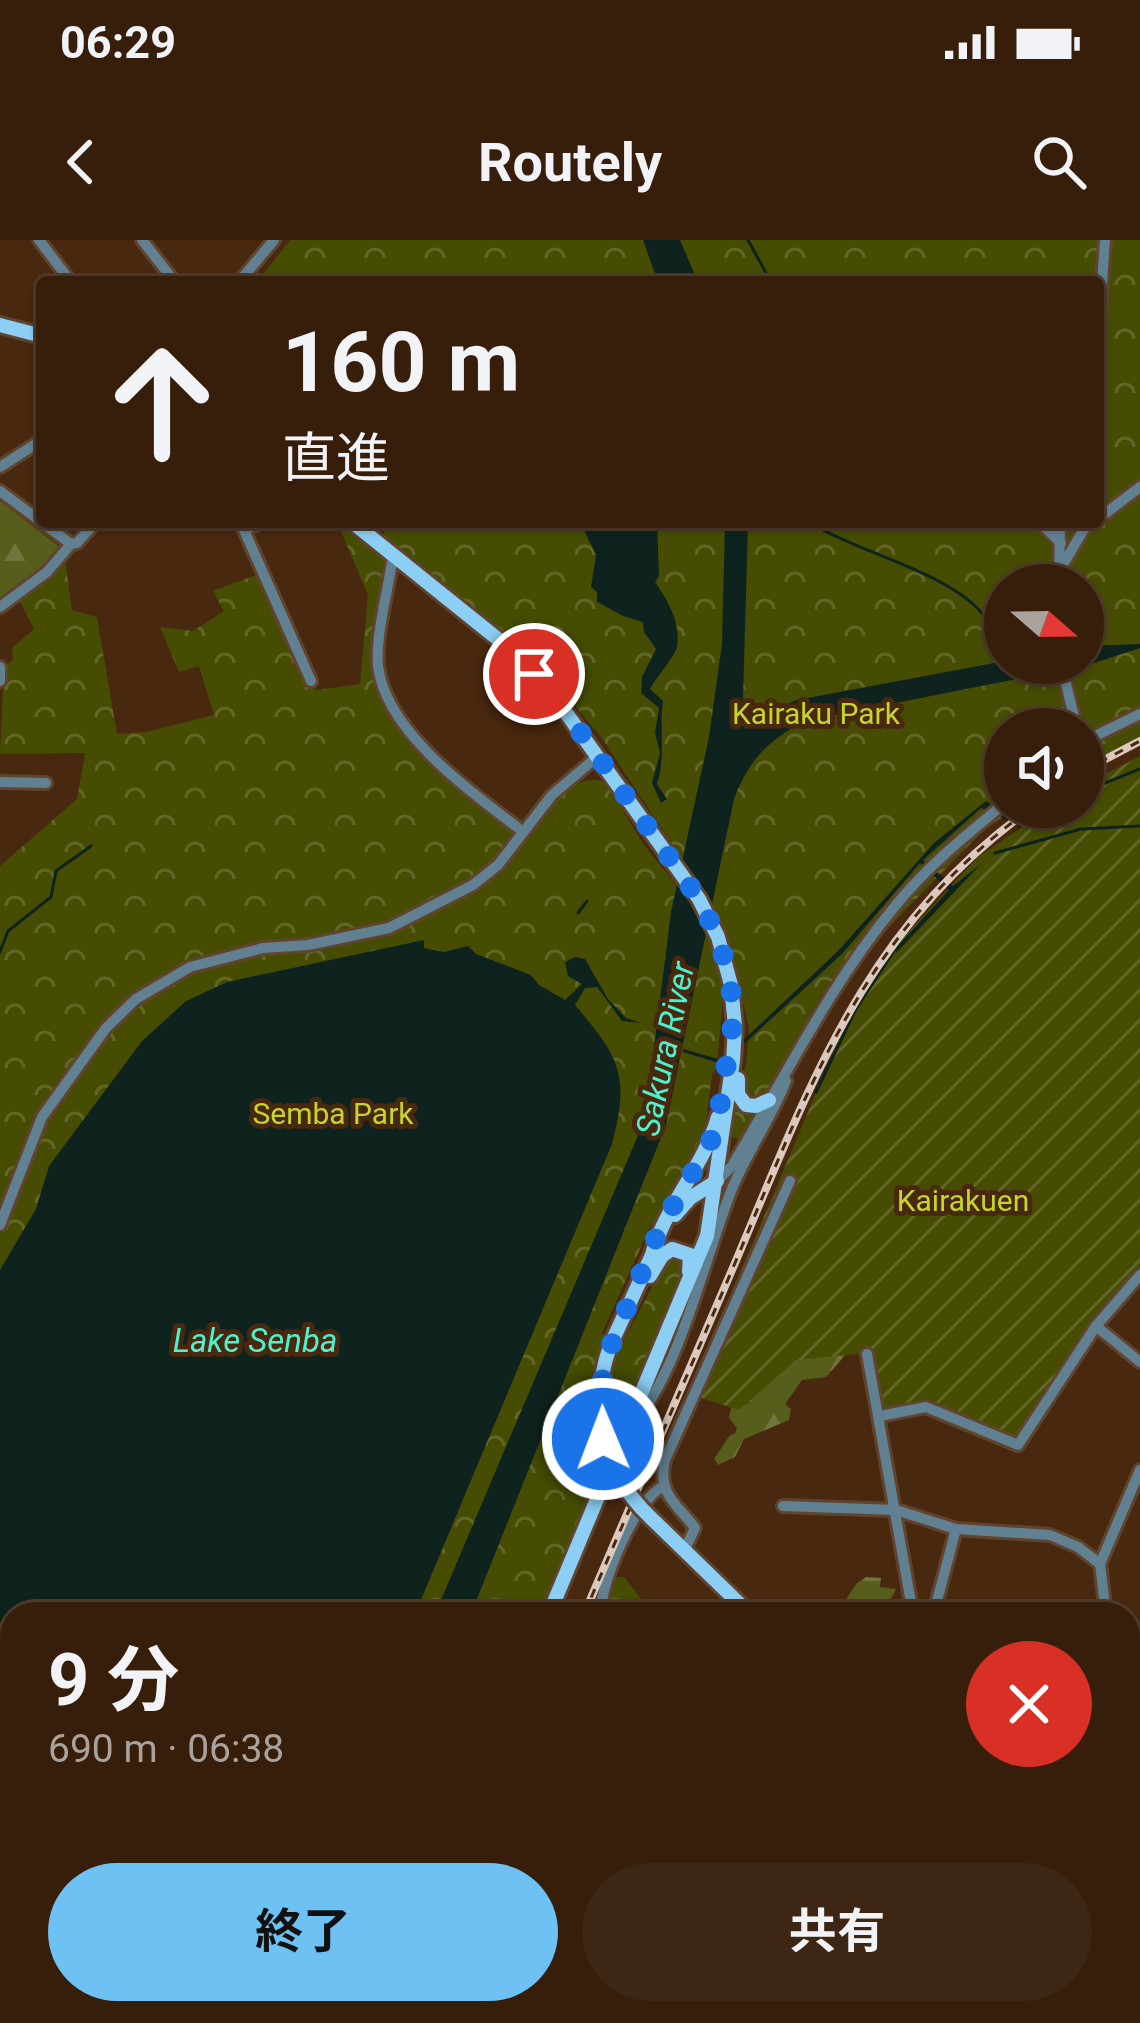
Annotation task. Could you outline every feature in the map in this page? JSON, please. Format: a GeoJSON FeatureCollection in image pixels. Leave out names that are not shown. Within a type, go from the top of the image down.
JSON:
{"type":"FeatureCollection","features":[{"type":"Feature","properties":{"kind":"main road"},"geometry":{"type":"LineString","coordinates":[[0,325],[36,334]]}},
{"type":"Feature","properties":{"kind":"main road"},"geometry":{"type":"LineString","coordinates":[[359,528],[520,660],[554,696],[672,860],[718,937],[741,1043],[740,1099],[757,1106],[769,1100]]}},
{"type":"Feature","properties":{"kind":"main road"},"geometry":{"type":"LineString","coordinates":[[554,1602],[707,1236],[735,1019]]}},
{"type":"Feature","properties":{"kind":"main road"},"geometry":{"type":"LineString","coordinates":[[729,1602],[620,1482],[603,1439],[600,1386],[610,1346],[660,1228],[703,1160],[714,1132],[735,1019]]}},
{"type":"Feature","properties":{"kind":"main road"},"geometry":{"type":"LineString","coordinates":[[653,1251],[681,1207],[717,1181]]}},
{"type":"Feature","properties":{"kind":"main road"},"geometry":{"type":"LineString","coordinates":[[632,1300],[644,1290],[662,1256],[678,1248],[692,1260],[683,1300]]}},
{"type":"Feature","properties":{"kind":"street"},"geometry":{"type":"LineString","coordinates":[[39,240],[66,276]]}},
{"type":"Feature","properties":{"kind":"street"},"geometry":{"type":"LineString","coordinates":[[142,240],[170,276]]}},
{"type":"Feature","properties":{"kind":"street"},"geometry":{"type":"LineString","coordinates":[[244,276],[274,240]]}},
{"type":"Feature","properties":{"kind":"street"},"geometry":{"type":"LineString","coordinates":[[1103,276],[1105,240]]}},
{"type":"Feature","properties":{"kind":"street"},"geometry":{"type":"LineString","coordinates":[[0,467],[36,444]]}},
{"type":"Feature","properties":{"kind":"street"},"geometry":{"type":"LineString","coordinates":[[1104,515],[1140,487]]}},
{"type":"Feature","properties":{"kind":"street"},"geometry":{"type":"LineString","coordinates":[[0,491],[36,518]]}},
{"type":"Feature","properties":{"kind":"street"},"geometry":{"type":"LineString","coordinates":[[50,528],[71,544]]}},
{"type":"Feature","properties":{"kind":"street"},"geometry":{"type":"LineString","coordinates":[[0,607],[47,572],[91,528]]}},
{"type":"Feature","properties":{"kind":"street"},"geometry":{"type":"LineString","coordinates":[[248,528],[244,530],[310,681]]}},
{"type":"Feature","properties":{"kind":"street"},"geometry":{"type":"LineString","coordinates":[[1045,528],[1061,544]]}},
{"type":"Feature","properties":{"kind":"street"},"geometry":{"type":"LineString","coordinates":[[1060,528],[1063,564]]}},
{"type":"Feature","properties":{"kind":"street"},"geometry":{"type":"LineString","coordinates":[[1064,564],[1086,528]]}},
{"type":"Feature","properties":{"kind":"street"},"geometry":{"type":"LineString","coordinates":[[393,555],[378,665],[389,705],[452,777],[522,831]]}},
{"type":"Feature","properties":{"kind":"street"},"geometry":{"type":"LineString","coordinates":[[0,668],[0,680]]}},
{"type":"Feature","properties":{"kind":"street"},"geometry":{"type":"LineString","coordinates":[[1104,732],[1140,714]]}},
{"type":"Feature","properties":{"kind":"street"},"geometry":{"type":"LineString","coordinates":[[0,1225],[41,1118],[106,1028],[136,998],[190,967],[263,948],[308,945],[389,928],[473,885],[498,866],[552,795],[598,757]]}},
{"type":"Feature","properties":{"kind":"street"},"geometry":{"type":"LineString","coordinates":[[0,782],[46,782]]}},
{"type":"Feature","properties":{"kind":"street"},"geometry":{"type":"LineString","coordinates":[[717,1181],[727,1172],[848,969],[897,903],[984,821]]}},
{"type":"Feature","properties":{"kind":"street"},"geometry":{"type":"LineString","coordinates":[[630,1428],[643,1414],[668,1360],[708,1267],[730,1192],[782,1094],[799,1051]]}},
{"type":"Feature","properties":{"kind":"street"},"geometry":{"type":"LineString","coordinates":[[723,1136],[737,1144],[749,1136]]}},
{"type":"Feature","properties":{"kind":"street"},"geometry":{"type":"LineString","coordinates":[[685,1549],[695,1528],[673,1506],[663,1486],[665,1460],[790,1181]]}},
{"type":"Feature","properties":{"kind":"street"},"geometry":{"type":"LineString","coordinates":[[880,1416],[926,1407],[1018,1444],[1096,1326],[1140,1275]]}},
{"type":"Feature","properties":{"kind":"street"},"geometry":{"type":"LineString","coordinates":[[1096,1326],[1140,1362]]}},
{"type":"Feature","properties":{"kind":"street"},"geometry":{"type":"LineString","coordinates":[[867,1354],[911,1602]]}},
{"type":"Feature","properties":{"kind":"street"},"geometry":{"type":"LineString","coordinates":[[1105,1602],[1100,1564],[1140,1470]]}},
{"type":"Feature","properties":{"kind":"street"},"geometry":{"type":"LineString","coordinates":[[603,1602],[604,1587],[634,1521],[649,1494],[663,1486]]}},
{"type":"Feature","properties":{"kind":"street"},"geometry":{"type":"LineString","coordinates":[[1126,1497],[1140,1503]]}},
{"type":"Feature","properties":{"kind":"street"},"geometry":{"type":"LineString","coordinates":[[783,1506],[896,1510],[956,1529],[1050,1535],[1078,1547],[1100,1564]]}},
{"type":"Feature","properties":{"kind":"street"},"geometry":{"type":"LineString","coordinates":[[937,1602],[956,1529]]}},
{"type":"Feature","properties":{"kind":"green space","name":"Kairaku Park"},"geometry":{"type":"Polygon","coordinates":[[[290,240],[1140,240],[1140,740],[1104,755],[1104,708],[984,708],[984,828],[988,828],[821,996],[739,1139],[730,1136],[735,1086],[746,1067],[749,1028],[729,939],[715,909],[601,737],[539,663],[381,537],[387,528],[1104,528],[1104,276],[262,276],[290,240]]]}},
{"type":"Feature","properties":{"kind":"green space"},"geometry":{"type":"Polygon","coordinates":[[[0,501],[60,547],[40,573],[0,601],[0,501]]]}},
{"type":"Feature","properties":{"kind":"green space","name":"Semba Park"},"geometry":{"type":"Polygon","coordinates":[[[340,528],[387,562],[378,664],[384,689],[414,738],[525,839],[569,789],[592,780],[605,782],[708,934],[723,994],[717,1067],[705,1130],[694,1159],[650,1227],[602,1333],[623,1342],[667,1259],[676,1254],[684,1259],[685,1271],[544,1602],[0,1602],[0,866],[77,799],[85,753],[0,754],[4,667],[13,660],[12,648],[34,629],[20,601],[65,559],[72,610],[97,617],[117,734],[146,732],[214,715],[199,666],[179,672],[160,627],[193,631],[224,611],[213,591],[264,572],[316,690],[360,684],[368,595],[340,528]]]}},
{"type":"Feature","properties":{"kind":"green space","name":"Kairakuen"},"geometry":{"type":"Polygon","coordinates":[[[1140,756],[1140,1270],[1103,1308],[1016,1440],[927,1406],[881,1414],[867,1353],[796,1360],[739,1410],[689,1394],[848,1017],[897,944],[978,857],[1021,828],[1104,828],[1104,775],[1140,756]]]}},
{"type":"Feature","properties":{"kind":"green space"},"geometry":{"type":"Polygon","coordinates":[[[848,1352],[826,1377],[802,1380],[785,1404],[791,1409],[789,1420],[744,1439],[735,1457],[718,1465],[714,1459],[737,1428],[729,1418],[732,1404],[748,1404],[792,1355],[848,1352]]]}},
{"type":"Feature","properties":{"kind":"green space"},"geometry":{"type":"Polygon","coordinates":[[[608,1577],[624,1577],[644,1602],[603,1602],[608,1577]]]}},
{"type":"Feature","properties":{"kind":"green space"},"geometry":{"type":"Polygon","coordinates":[[[866,1577],[881,1578],[880,1587],[896,1589],[888,1602],[844,1602],[866,1577]]]}},
{"type":"Feature","properties":{"kind":"water"},"geometry":{"type":"Polygon","coordinates":[[[643,240],[680,240],[695,276],[656,276],[643,240]]]}},
{"type":"Feature","properties":{"kind":"water"},"geometry":{"type":"Polygon","coordinates":[[[583,528],[657,528],[659,576],[655,582],[672,612],[678,638],[676,651],[650,689],[663,701],[661,763],[657,784],[667,799],[661,803],[652,783],[660,753],[655,733],[659,708],[641,693],[642,677],[656,649],[643,622],[597,602],[597,592],[591,587],[596,555],[583,528]]]}},
{"type":"Feature","properties":{"kind":"water","name":"Sakura River"},"geometry":{"type":"Polygon","coordinates":[[[725,528],[748,528],[743,699],[753,713],[797,700],[984,665],[984,684],[992,684],[805,721],[770,744],[746,773],[734,799],[666,1125],[476,1602],[440,1602],[645,1119],[671,912],[709,737],[722,644],[725,528]]]}},
{"type":"Feature","properties":{"kind":"water"},"geometry":{"type":"Polygon","coordinates":[[[1140,644],[1140,648],[1104,660],[1104,645],[1140,644]]]}},
{"type":"Feature","properties":{"kind":"water"},"geometry":{"type":"Polygon","coordinates":[[[984,803],[984,809],[923,860],[953,886],[981,864],[896,953],[949,890],[920,863],[842,954],[722,1064],[683,1052],[722,1060],[838,951],[934,843],[984,803]]]}},
{"type":"Feature","properties":{"kind":"water","name":"Lake Senba"},"geometry":{"type":"Polygon","coordinates":[[[424,940],[424,948],[444,952],[468,946],[476,954],[531,975],[565,1000],[582,984],[568,976],[565,962],[585,959],[608,999],[626,1018],[641,1023],[622,1021],[597,987],[585,988],[575,1005],[602,1039],[617,1068],[620,1101],[612,1144],[420,1602],[0,1602],[0,1270],[36,1209],[49,1166],[142,1041],[186,1001],[227,982],[424,940]]]}},
{"type":"Feature","properties":{"kind":"waterway"},"geometry":{"type":"LineString","coordinates":[[748,240],[768,276]]}},
{"type":"Feature","properties":{"kind":"waterway"},"geometry":{"type":"LineString","coordinates":[[819,528],[951,588],[984,616]]}},
{"type":"Feature","properties":{"kind":"waterway"},"geometry":{"type":"LineString","coordinates":[[1104,784],[1140,769]]}},
{"type":"Feature","properties":{"kind":"waterway"},"geometry":{"type":"LineString","coordinates":[[995,853],[1081,829],[1140,826]]}},
{"type":"Feature","properties":{"kind":"waterway"},"geometry":{"type":"LineString","coordinates":[[0,952],[8,931],[51,897],[56,871],[91,846]]}},
{"type":"Feature","properties":{"kind":"waterway"},"geometry":{"type":"LineString","coordinates":[[578,913],[587,901]]}},
{"type":"Feature","properties":{"kind":"waterway"},"geometry":{"type":"LineString","coordinates":[[816,1092],[856,1009],[894,951]]}},
{"type":"Feature","properties":{"kind":"railway"},"geometry":{"type":"LineString","coordinates":[[1104,760],[1140,741]]}},
{"type":"Feature","properties":{"kind":"railway"},"geometry":{"type":"LineString","coordinates":[[589,1602],[790,1131],[850,1011],[926,903],[1007,828]]}},
{"type":"Feature","properties":{"kind":"route"},"geometry":{"type":"LineString","coordinates":[[534,674],[703,905],[722,950],[735,1010],[710,1143],[660,1228],[606,1358],[599,1402],[603,1439]]}}]}
